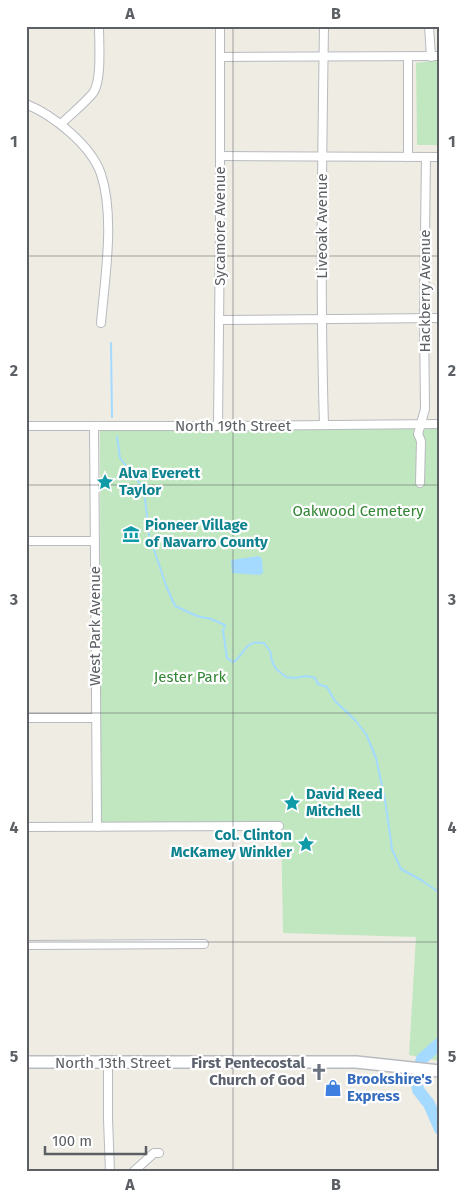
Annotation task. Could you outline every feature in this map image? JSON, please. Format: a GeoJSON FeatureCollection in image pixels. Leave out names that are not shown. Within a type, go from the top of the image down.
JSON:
{"type":"FeatureCollection","features":[{"type":"Feature","properties":{"kind":"street"},"geometry":{"type":"LineString","coordinates":[[61,124],[93,93],[97,85],[99,26]]}},
{"type":"Feature","properties":{"kind":"street","name":"Sycamore Avenue"},"geometry":{"type":"LineString","coordinates":[[218,426],[220,26]]}},
{"type":"Feature","properties":{"kind":"street","name":"Liveoak Avenue"},"geometry":{"type":"LineString","coordinates":[[324,26],[322,156],[324,425]]}},
{"type":"Feature","properties":{"kind":"street"},"geometry":{"type":"LineString","coordinates":[[429,26],[430,57]]}},
{"type":"Feature","properties":{"kind":"street"},"geometry":{"type":"LineString","coordinates":[[220,57],[440,56]]}},
{"type":"Feature","properties":{"kind":"street"},"geometry":{"type":"LineString","coordinates":[[408,57],[408,157]]}},
{"type":"Feature","properties":{"kind":"street"},"geometry":{"type":"LineString","coordinates":[[26,104],[61,124],[86,149],[98,167],[107,202],[108,228],[101,323]]}},
{"type":"Feature","properties":{"kind":"street"},"geometry":{"type":"LineString","coordinates":[[220,156],[440,157]]}},
{"type":"Feature","properties":{"kind":"street","name":"Hackberry Avenue"},"geometry":{"type":"LineString","coordinates":[[421,424],[425,409],[426,157]]}},
{"type":"Feature","properties":{"kind":"street"},"geometry":{"type":"LineString","coordinates":[[219,320],[440,318]]}},
{"type":"Feature","properties":{"kind":"street"},"geometry":{"type":"LineString","coordinates":[[420,483],[420,441],[418,434],[421,424]]}},
{"type":"Feature","properties":{"kind":"street","name":"North 19th Street"},"geometry":{"type":"LineString","coordinates":[[26,426],[440,424]]}},
{"type":"Feature","properties":{"kind":"street","name":"West Park Avenue"},"geometry":{"type":"LineString","coordinates":[[94,426],[97,827]]}},
{"type":"Feature","properties":{"kind":"street"},"geometry":{"type":"LineString","coordinates":[[26,541],[94,541]]}},
{"type":"Feature","properties":{"kind":"street"},"geometry":{"type":"LineString","coordinates":[[26,718],[96,718]]}},
{"type":"Feature","properties":{"kind":"street"},"geometry":{"type":"LineString","coordinates":[[26,827],[279,826]]}},
{"type":"Feature","properties":{"kind":"street"},"geometry":{"type":"LineString","coordinates":[[26,944],[204,944]]}},
{"type":"Feature","properties":{"kind":"street","name":"North 13th Street"},"geometry":{"type":"LineString","coordinates":[[26,1062],[356,1062],[440,1070]]}},
{"type":"Feature","properties":{"kind":"street"},"geometry":{"type":"LineString","coordinates":[[108,1063],[110,1172]]}},
{"type":"Feature","properties":{"kind":"street"},"geometry":{"type":"LineString","coordinates":[[133,1172],[154,1153],[159,1153]]}},
{"type":"Feature","properties":{"kind":"green space"},"geometry":{"type":"Polygon","coordinates":[[[440,60],[440,145],[417,145],[416,63],[440,60]]]}},
{"type":"Feature","properties":{"kind":"green space"},"geometry":{"type":"Polygon","coordinates":[[[440,428],[440,1061],[409,1055],[416,937],[283,933],[281,821],[101,824],[100,431],[440,428]]]}},
{"type":"Feature","properties":{"kind":"water"},"geometry":{"type":"Polygon","coordinates":[[[259,556],[262,559],[263,573],[260,575],[232,573],[231,560],[259,556]]]}},
{"type":"Feature","properties":{"kind":"waterway"},"geometry":{"type":"LineString","coordinates":[[111,343],[112,417]]}},
{"type":"Feature","properties":{"kind":"waterway"},"geometry":{"type":"LineString","coordinates":[[117,437],[120,458],[144,489],[149,535],[175,606],[197,616],[225,625],[223,631],[227,658],[233,662],[250,644],[264,643],[270,651],[276,669],[286,677],[307,676],[315,678],[318,684],[327,687],[335,701],[355,720],[366,734],[376,758],[385,800],[392,849],[401,869],[440,893]]}},
{"type":"Feature","properties":{"kind":"waterway"},"geometry":{"type":"LineString","coordinates":[[440,1043],[422,1059],[416,1077],[418,1090],[429,1104],[440,1129]]}},
{"type":"Feature","properties":{"kind":"place","name":"Alva Everett Taylor"},"geometry":{"type":"Point","coordinates":[105,482]}},
{"type":"Feature","properties":{"kind":"place","name":"Pioneer Village of Navarro County"},"geometry":{"type":"Point","coordinates":[131,534]}},
{"type":"Feature","properties":{"kind":"place","name":"David Reed Mitchell"},"geometry":{"type":"Point","coordinates":[292,803]}},
{"type":"Feature","properties":{"kind":"place","name":"Col. Clinton McKamey Winkler"},"geometry":{"type":"Point","coordinates":[306,844]}},
{"type":"Feature","properties":{"kind":"place","name":"First Pentecostal Church of God"},"geometry":{"type":"Point","coordinates":[319,1072]}},
{"type":"Feature","properties":{"kind":"place","name":"Brookshire's Express"},"geometry":{"type":"Point","coordinates":[333,1088]}},
{"type":"Feature","properties":{"kind":"park label","name":"Oakwood Cemetery"},"geometry":{"type":"Point","coordinates":[358,511]}},
{"type":"Feature","properties":{"kind":"park label","name":"Jester Park"},"geometry":{"type":"Point","coordinates":[190,677]}}]}
